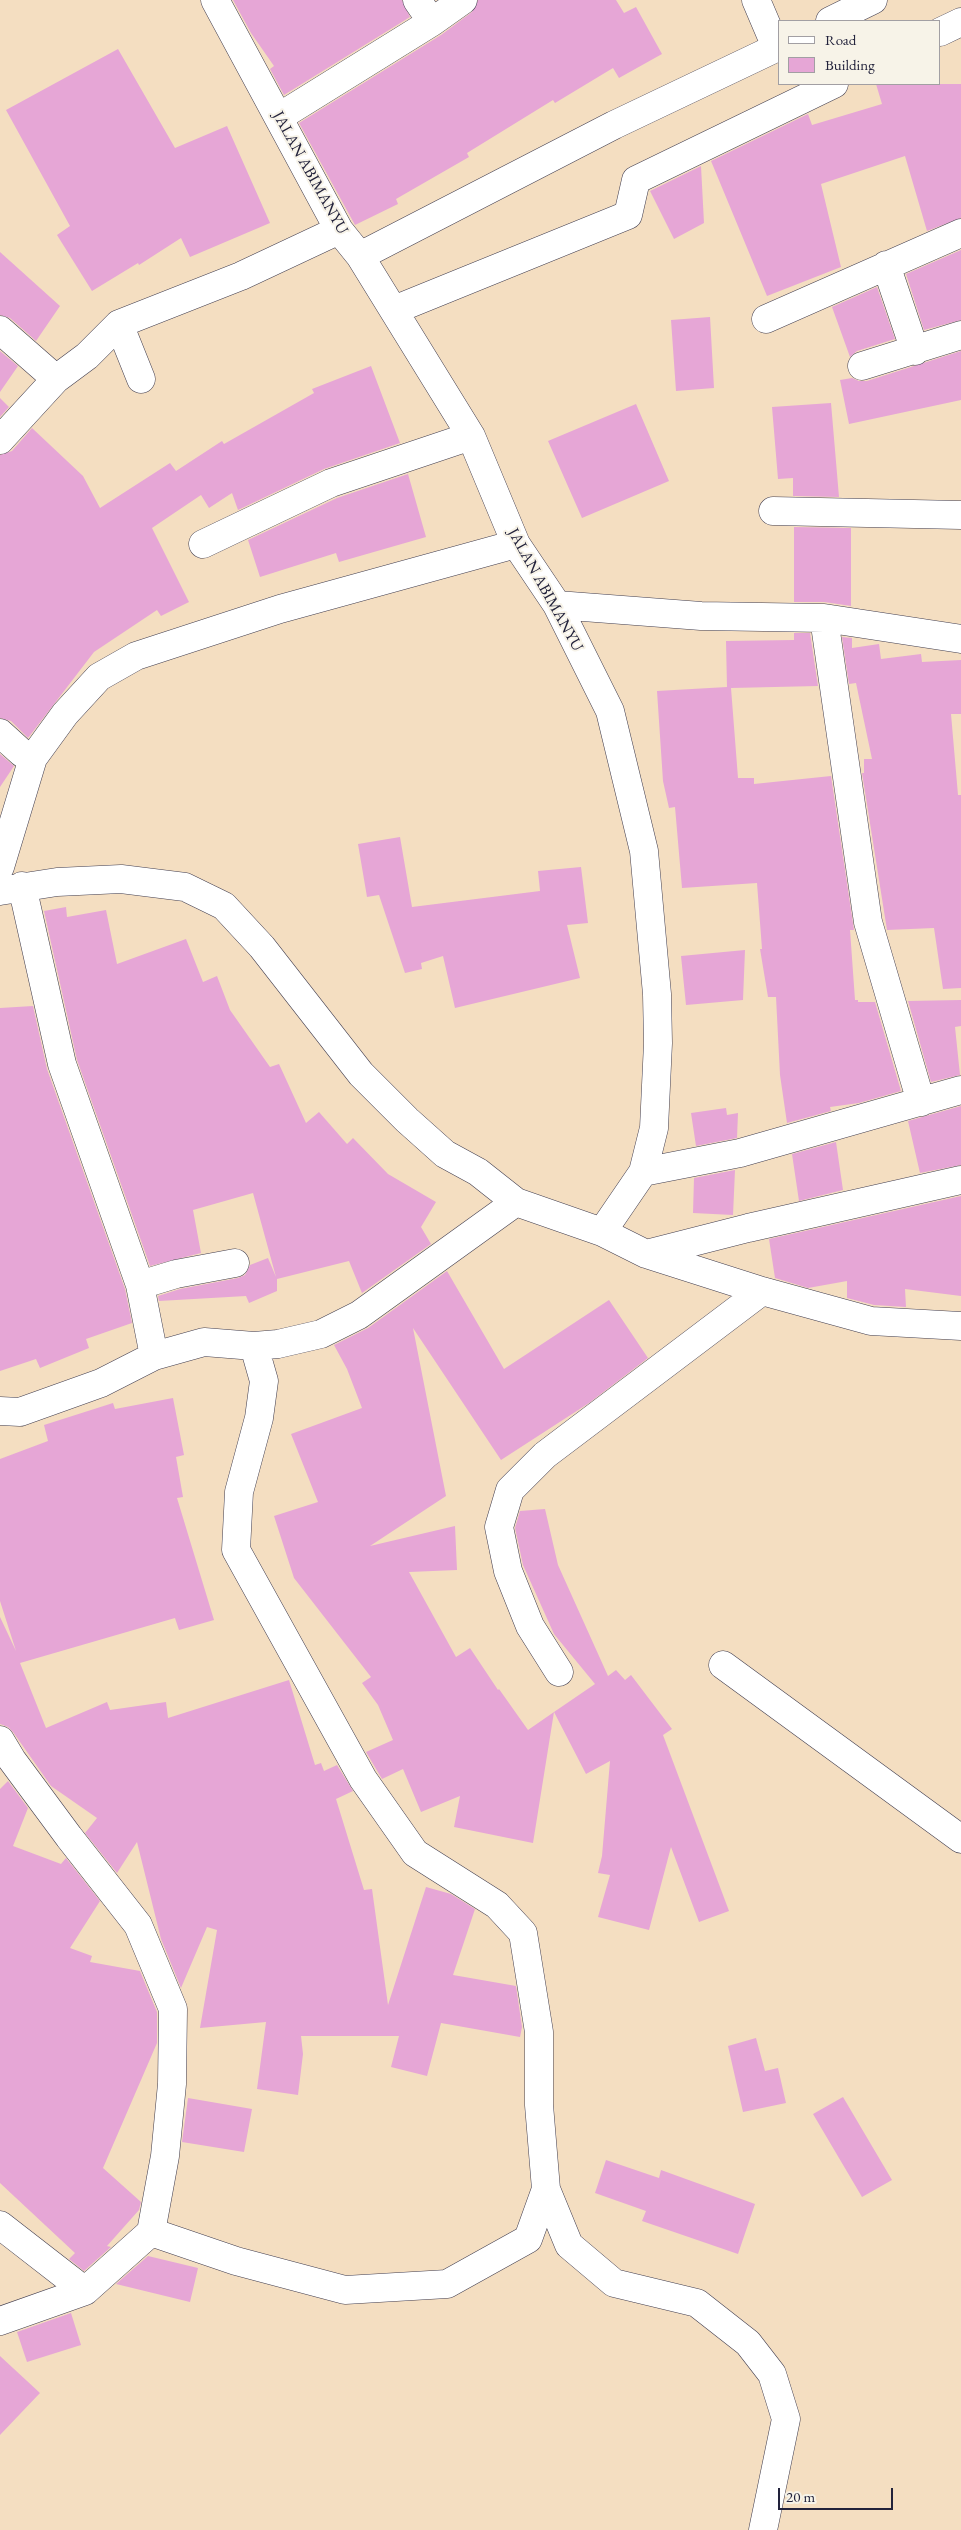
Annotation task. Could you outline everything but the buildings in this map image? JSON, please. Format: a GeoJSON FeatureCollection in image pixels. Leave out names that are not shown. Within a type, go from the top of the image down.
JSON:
{"type":"FeatureCollection","features":[{"type":"Feature","properties":{"kind":"street","name":"JALAN ABIMANYU"},"geometry":{"type":"LineString","coordinates":[[215,0],[339,230],[360,256],[471,436],[516,544],[557,605],[610,711],[644,851],[657,994],[658,1042],[654,1128],[643,1172],[602,1232]]}},
{"type":"Feature","properties":{"kind":"street"},"geometry":{"type":"LineString","coordinates":[[417,0],[432,22]]}},
{"type":"Feature","properties":{"kind":"street"},"geometry":{"type":"LineString","coordinates":[[279,117],[432,22],[463,0]]}},
{"type":"Feature","properties":{"kind":"street"},"geometry":{"type":"LineString","coordinates":[[360,256],[614,125],[778,46],[756,0]]}},
{"type":"Feature","properties":{"kind":"street"},"geometry":{"type":"LineString","coordinates":[[832,20],[873,0]]}},
{"type":"Feature","properties":{"kind":"street"},"geometry":{"type":"LineString","coordinates":[[941,32],[961,22]]}},
{"type":"Feature","properties":{"kind":"street"},"geometry":{"type":"LineString","coordinates":[[394,310],[628,215],[636,180],[832,85]]}},
{"type":"Feature","properties":{"kind":"street"},"geometry":{"type":"LineString","coordinates":[[0,440],[56,379],[86,356],[119,324],[241,276],[339,230]]}},
{"type":"Feature","properties":{"kind":"street"},"geometry":{"type":"LineString","coordinates":[[766,320],[961,233]]}},
{"type":"Feature","properties":{"kind":"street"},"geometry":{"type":"LineString","coordinates":[[886,265],[914,351]]}},
{"type":"Feature","properties":{"kind":"street"},"geometry":{"type":"LineString","coordinates":[[119,324],[140,379]]}},
{"type":"Feature","properties":{"kind":"street"},"geometry":{"type":"LineString","coordinates":[[0,330],[56,379]]}},
{"type":"Feature","properties":{"kind":"street"},"geometry":{"type":"LineString","coordinates":[[862,366],[961,335]]}},
{"type":"Feature","properties":{"kind":"street"},"geometry":{"type":"LineString","coordinates":[[203,544],[331,483],[471,436]]}},
{"type":"Feature","properties":{"kind":"street"},"geometry":{"type":"LineString","coordinates":[[773,511],[961,514]]}},
{"type":"Feature","properties":{"kind":"street"},"geometry":{"type":"LineString","coordinates":[[0,867],[33,758],[65,714],[99,677],[136,656],[280,609],[516,544]]}},
{"type":"Feature","properties":{"kind":"street"},"geometry":{"type":"LineString","coordinates":[[557,605],[701,616],[824,618],[961,639]]}},
{"type":"Feature","properties":{"kind":"street"},"geometry":{"type":"LineString","coordinates":[[824,618],[868,922],[922,1102]]}},
{"type":"Feature","properties":{"kind":"street"},"geometry":{"type":"LineString","coordinates":[[0,734],[22,753],[33,758]]}},
{"type":"Feature","properties":{"kind":"street"},"geometry":{"type":"LineString","coordinates":[[154,1356],[140,1285],[62,1064],[11,888],[57,882],[121,879],[185,887],[224,906],[262,948],[361,1074],[381,1094],[445,1154],[478,1172],[516,1202],[602,1232],[646,1254],[762,1291],[871,1320],[961,1326]]}},
{"type":"Feature","properties":{"kind":"street"},"geometry":{"type":"LineString","coordinates":[[643,1172],[740,1153],[961,1090]]}},
{"type":"Feature","properties":{"kind":"street"},"geometry":{"type":"LineString","coordinates":[[646,1254],[748,1228],[961,1180]]}},
{"type":"Feature","properties":{"kind":"street"},"geometry":{"type":"LineString","coordinates":[[0,1411],[20,1412],[38,1406],[101,1383],[154,1356],[204,1342],[254,1346],[278,1344],[321,1334],[359,1315],[516,1202]]}},
{"type":"Feature","properties":{"kind":"street"},"geometry":{"type":"LineString","coordinates":[[140,1285],[176,1274],[235,1263]]}},
{"type":"Feature","properties":{"kind":"street"},"geometry":{"type":"LineString","coordinates":[[559,1672],[530,1626],[508,1571],[499,1527],[510,1490],[545,1455],[762,1291]]}},
{"type":"Feature","properties":{"kind":"street"},"geometry":{"type":"LineString","coordinates":[[254,1346],[264,1381],[259,1418],[239,1492],[236,1550],[363,1779],[415,1854],[496,1905],[523,1933],[539,2032],[539,2105],[546,2190],[569,2245],[614,2283],[697,2303],[748,2343],[772,2374],[786,2419],[763,2530]]}},
{"type":"Feature","properties":{"kind":"street"},"geometry":{"type":"LineString","coordinates":[[724,1665],[961,1839]]}},
{"type":"Feature","properties":{"kind":"street"},"geometry":{"type":"LineString","coordinates":[[0,1740],[12,1760],[69,1837],[138,1925],[173,2009],[171,2093],[164,2156],[151,2232],[85,2291],[0,2321]]}},
{"type":"Feature","properties":{"kind":"street"},"geometry":{"type":"LineString","coordinates":[[151,2232],[236,2261],[345,2290],[446,2284],[528,2239],[546,2190]]}},
{"type":"Feature","properties":{"kind":"street"},"geometry":{"type":"LineString","coordinates":[[0,2225],[85,2291]]}}]}
